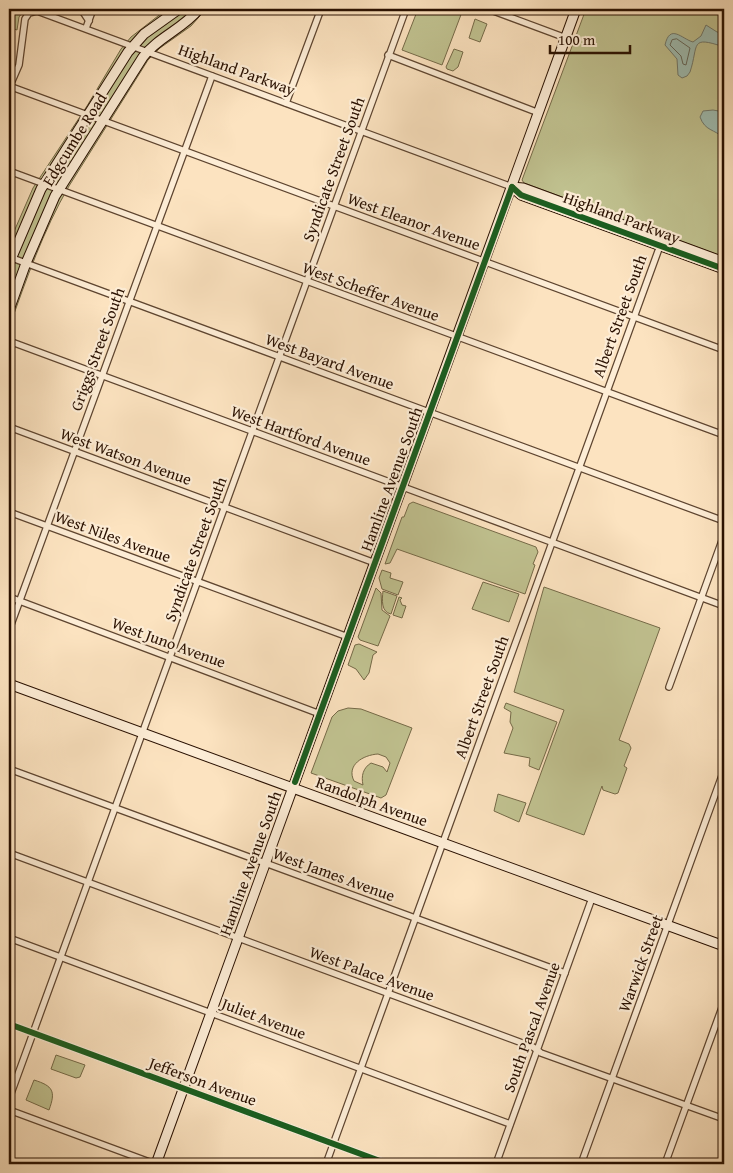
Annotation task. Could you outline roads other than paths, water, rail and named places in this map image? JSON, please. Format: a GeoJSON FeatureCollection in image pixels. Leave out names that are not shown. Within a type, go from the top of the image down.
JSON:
{"type":"FeatureCollection","features":[{"type":"Feature","properties":{"kind":"street"},"geometry":{"type":"LineString","coordinates":[[82,9],[89,21]]}},
{"type":"Feature","properties":{"kind":"street"},"geometry":{"type":"LineString","coordinates":[[86,28],[93,9]]}},
{"type":"Feature","properties":{"kind":"street","name":"Edgcumbe Road"},"geometry":{"type":"LineString","coordinates":[[10,261],[44,184],[132,47],[144,34],[179,9]]}},
{"type":"Feature","properties":{"kind":"street","name":"Edgcumbe Road"},"geometry":{"type":"LineString","coordinates":[[9,310],[26,263],[59,190],[103,120],[147,52],[186,22],[199,9]]}},
{"type":"Feature","properties":{"kind":"street"},"geometry":{"type":"LineString","coordinates":[[286,103],[321,9]]}},
{"type":"Feature","properties":{"kind":"street","name":"Syndicate Street South"},"geometry":{"type":"LineString","coordinates":[[9,1099],[406,9]]}},
{"type":"Feature","properties":{"kind":"street"},"geometry":{"type":"LineString","coordinates":[[488,9],[566,38]]}},
{"type":"Feature","properties":{"kind":"street","name":"Hamline Avenue South"},"geometry":{"type":"LineString","coordinates":[[156,1164],[576,9]]}},
{"type":"Feature","properties":{"kind":"street","name":"Highland Parkway"},"geometry":{"type":"LineString","coordinates":[[9,87],[19,65],[25,19],[29,13],[37,10],[512,187],[521,195],[724,262]]}},
{"type":"Feature","properties":{"kind":"street"},"geometry":{"type":"LineString","coordinates":[[388,55],[539,113]]}},
{"type":"Feature","properties":{"kind":"street","name":"Griggs Street South"},"geometry":{"type":"LineString","coordinates":[[9,630],[212,76]]}},
{"type":"Feature","properties":{"kind":"street","name":"West Eleanor Avenue"},"geometry":{"type":"LineString","coordinates":[[9,87],[724,350]]}},
{"type":"Feature","properties":{"kind":"street","name":"West Scheffer Avenue"},"geometry":{"type":"LineString","coordinates":[[9,172],[724,435]]}},
{"type":"Feature","properties":{"kind":"street","name":"Highland Parkway"},"geometry":{"type":"LineString","coordinates":[[661,242],[724,269]]}},
{"type":"Feature","properties":{"kind":"street","name":"Albert Street South"},"geometry":{"type":"LineString","coordinates":[[326,1164],[661,242]]}},
{"type":"Feature","properties":{"kind":"street","name":"West Bayard Avenue"},"geometry":{"type":"LineString","coordinates":[[10,261],[26,263],[724,520]]}},
{"type":"Feature","properties":{"kind":"street","name":"West Hartford Avenue"},"geometry":{"type":"LineString","coordinates":[[9,341],[724,606]]}},
{"type":"Feature","properties":{"kind":"street","name":"West Watson Avenue"},"geometry":{"type":"LineString","coordinates":[[9,427],[375,563]]}},
{"type":"Feature","properties":{"kind":"street","name":"West Niles Avenue"},"geometry":{"type":"LineString","coordinates":[[9,512],[348,637]]}},
{"type":"Feature","properties":{"kind":"street"},"geometry":{"type":"LineString","coordinates":[[669,687],[724,535]]}},
{"type":"Feature","properties":{"kind":"street","name":"West Juno Avenue"},"geometry":{"type":"LineString","coordinates":[[9,597],[320,714]]}},
{"type":"Feature","properties":{"kind":"street","name":"Randolph Avenue"},"geometry":{"type":"LineString","coordinates":[[9,684],[724,946]]}},
{"type":"Feature","properties":{"kind":"street","name":"West James Avenue"},"geometry":{"type":"LineString","coordinates":[[9,769],[565,973]]}},
{"type":"Feature","properties":{"kind":"street","name":"Warwick Street"},"geometry":{"type":"LineString","coordinates":[[581,1164],[724,773]]}},
{"type":"Feature","properties":{"kind":"street","name":"West Palace Avenue"},"geometry":{"type":"LineString","coordinates":[[9,853],[533,1047],[612,1079],[724,1119]]}},
{"type":"Feature","properties":{"kind":"street","name":"South Pascal Avenue"},"geometry":{"type":"LineString","coordinates":[[496,1164],[592,898]]}},
{"type":"Feature","properties":{"kind":"street","name":"Juliet Avenue"},"geometry":{"type":"LineString","coordinates":[[9,938],[510,1124]]}},
{"type":"Feature","properties":{"kind":"street"},"geometry":{"type":"LineString","coordinates":[[665,1164],[724,1002]]}},
{"type":"Feature","properties":{"kind":"street","name":"Jefferson Avenue"},"geometry":{"type":"LineString","coordinates":[[9,1024],[388,1164]]}},
{"type":"Feature","properties":{"kind":"street"},"geometry":{"type":"LineString","coordinates":[[9,1110],[156,1164]]}},
{"type":"Feature","properties":{"kind":"water"},"geometry":{"type":"Polygon","coordinates":[[[706,25],[717,32],[724,33],[724,47],[705,42],[697,45],[690,72],[682,78],[678,75],[677,59],[665,45],[667,38],[670,35],[677,34],[693,42],[701,36],[706,25]]]}},
{"type":"Feature","properties":{"kind":"water"},"geometry":{"type":"Polygon","coordinates":[[[703,111],[724,112],[724,138],[704,125],[700,117],[703,111]]]}}]}
